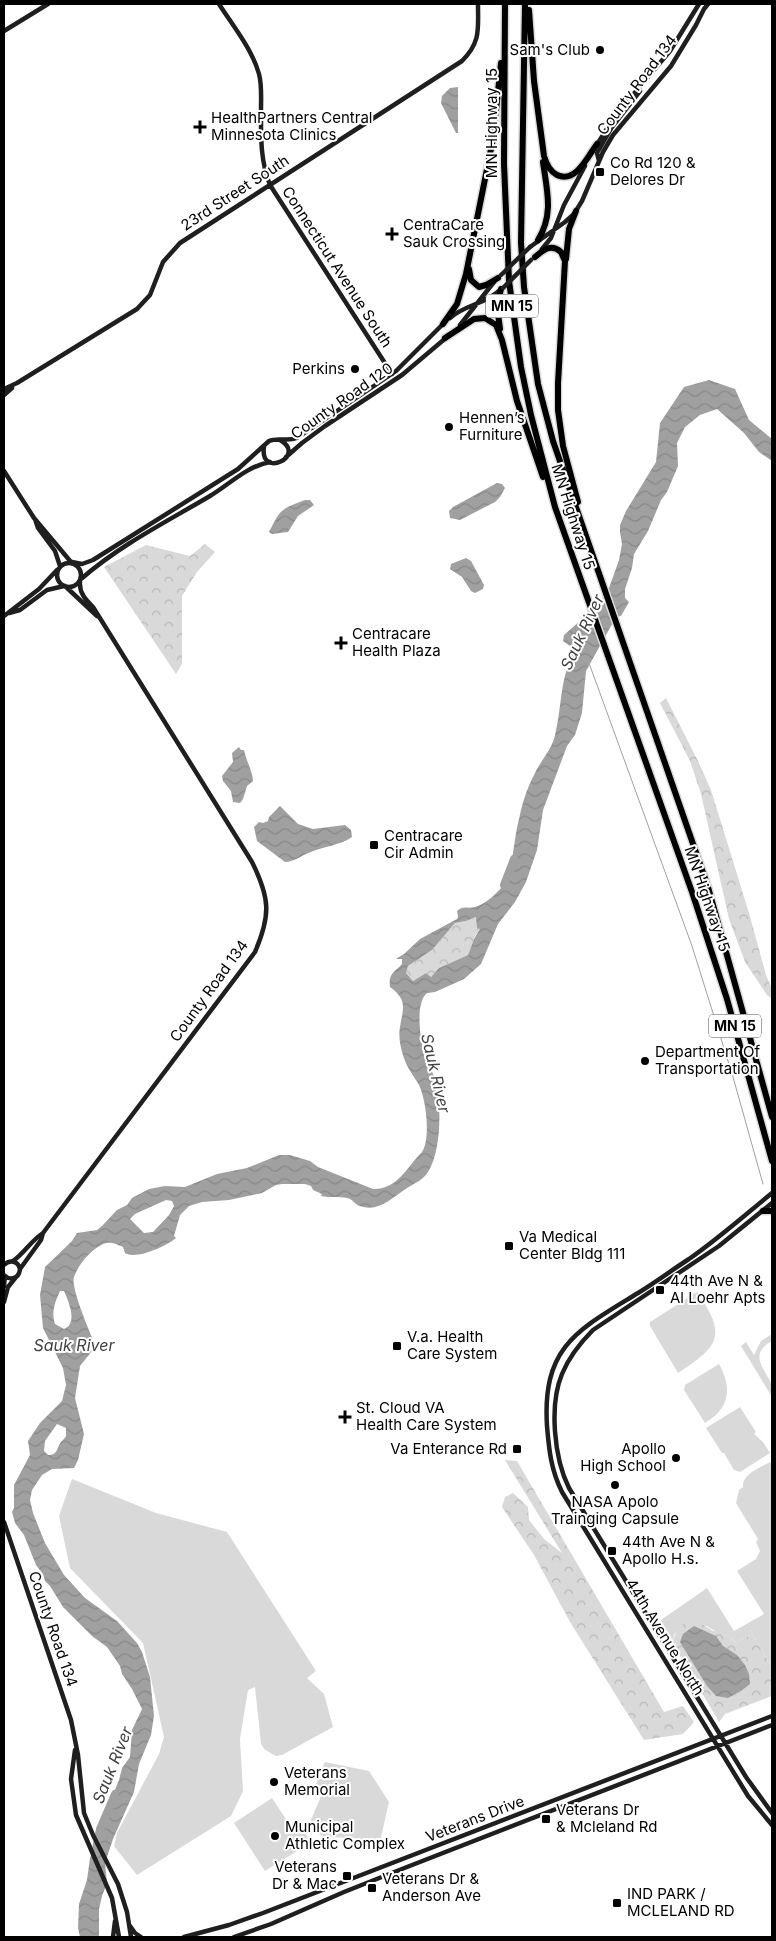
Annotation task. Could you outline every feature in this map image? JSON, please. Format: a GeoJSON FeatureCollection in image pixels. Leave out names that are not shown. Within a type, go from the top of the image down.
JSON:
{"type":"FeatureCollection","features":[{"type":"Feature","properties":{"kind":"highway"},"geometry":{"type":"LineString","coordinates":[[527,4],[548,214],[546,225],[538,240]]}},
{"type":"Feature","properties":{"kind":"highway","name":"MN Highway 15"},"geometry":{"type":"LineString","coordinates":[[527,4],[521,243],[527,312],[538,384],[553,441],[708,887],[772,1117]]}},
{"type":"Feature","properties":{"kind":"highway"},"geometry":{"type":"LineString","coordinates":[[443,324],[457,304],[470,253],[493,139],[505,7]]}},
{"type":"Feature","properties":{"kind":"highway","name":"MN Highway 15"},"geometry":{"type":"LineString","coordinates":[[505,7],[504,172],[509,281],[517,341],[539,448],[556,510],[692,892],[724,990],[772,1161]]}},
{"type":"Feature","properties":{"kind":"highway"},"geometry":{"type":"LineString","coordinates":[[541,135],[545,162],[550,170],[560,176],[575,173],[597,144]]}},
{"type":"Feature","properties":{"kind":"highway"},"geometry":{"type":"LineString","coordinates":[[576,211],[569,229],[565,266],[558,410],[563,446],[594,561]]}},
{"type":"Feature","properties":{"kind":"highway"},"geometry":{"type":"LineString","coordinates":[[533,258],[547,248],[557,248],[561,252],[565,266]]}},
{"type":"Feature","properties":{"kind":"highway"},"geometry":{"type":"LineString","coordinates":[[470,253],[469,273],[475,284],[479,287],[486,286],[499,277]]}},
{"type":"Feature","properties":{"kind":"highway"},"geometry":{"type":"LineString","coordinates":[[502,289],[497,306],[508,369],[530,443],[556,510]]}},
{"type":"Feature","properties":{"kind":"highway"},"geometry":{"type":"LineString","coordinates":[[446,338],[467,323],[481,317],[489,319],[494,323],[502,342]]}},
{"type":"Feature","properties":{"kind":"highway"},"geometry":{"type":"LineString","coordinates":[[762,1079],[772,1109]]}},
{"type":"Feature","properties":{"kind":"highway"},"geometry":{"type":"LineString","coordinates":[[763,1211],[772,1212]]}},
{"type":"Feature","properties":{"kind":"street"},"geometry":{"type":"LineString","coordinates":[[4,31],[48,4]]}},
{"type":"Feature","properties":{"kind":"street","name":"Connecticut Avenue South"},"geometry":{"type":"LineString","coordinates":[[219,4],[248,49],[259,76],[261,92],[261,149],[263,168],[270,185],[392,374]]}},
{"type":"Feature","properties":{"kind":"street","name":"23rd Street South"},"geometry":{"type":"LineString","coordinates":[[4,389],[17,383],[137,309],[150,295],[163,262],[174,248],[193,234],[462,61],[476,42],[478,33],[478,4]]}},
{"type":"Feature","properties":{"kind":"street","name":"County Road 134"},"geometry":{"type":"LineString","coordinates":[[533,258],[551,238],[564,204],[597,144],[615,116],[670,51],[699,4]]}},
{"type":"Feature","properties":{"kind":"street","name":"County Road 134"},"geometry":{"type":"LineString","coordinates":[[530,247],[570,218],[576,211],[607,144],[620,125],[671,66],[708,4]]}},
{"type":"Feature","properties":{"kind":"street"},"geometry":{"type":"LineString","coordinates":[[599,161],[597,153],[605,138],[631,105],[649,77]]}},
{"type":"Feature","properties":{"kind":"street","name":"County Road 120"},"geometry":{"type":"LineString","coordinates":[[286,457],[302,442],[402,375],[446,338],[464,322],[499,277],[530,247]]}},
{"type":"Feature","properties":{"kind":"street","name":"County Road 120"},"geometry":{"type":"LineString","coordinates":[[279,439],[297,438],[392,374],[443,324],[458,312],[489,299],[502,289],[533,258]]}},
{"type":"Feature","properties":{"kind":"street","name":"23rd Street South"},"geometry":{"type":"LineString","coordinates":[[4,394],[17,383]]}},
{"type":"Feature","properties":{"kind":"street"},"geometry":{"type":"LineString","coordinates":[[272,439],[279,439],[286,446],[288,452],[286,457],[278,463],[270,462],[251,468],[213,494],[98,564],[73,587],[64,586],[47,590],[20,610],[6,615],[45,583],[65,563],[82,564],[93,560],[238,470],[272,439]]}},
{"type":"Feature","properties":{"kind":"street"},"geometry":{"type":"LineString","coordinates":[[265,445],[264,456],[270,462]]}},
{"type":"Feature","properties":{"kind":"street"},"geometry":{"type":"LineString","coordinates":[[4,472],[34,518],[71,562],[80,569],[80,581]]}},
{"type":"Feature","properties":{"kind":"street"},"geometry":{"type":"LineString","coordinates":[[34,518],[38,528],[55,550],[60,567],[57,578],[64,586]]}},
{"type":"Feature","properties":{"kind":"street","name":"County Road 134"},"geometry":{"type":"LineString","coordinates":[[4,1265],[22,1255],[36,1237],[42,1233],[255,952],[262,935],[267,914],[267,900],[262,882],[252,862],[93,607],[80,592],[80,581]]}},
{"type":"Feature","properties":{"kind":"street","name":"County Road 134"},"geometry":{"type":"LineString","coordinates":[[64,586],[98,617]]}},
{"type":"Feature","properties":{"kind":"street","name":"44th Avenue North"},"geometry":{"type":"LineString","coordinates":[[772,1193],[700,1252],[591,1321],[579,1332],[563,1350],[553,1371],[548,1389],[546,1408],[552,1470],[562,1492],[748,1796],[772,1825]]}},
{"type":"Feature","properties":{"kind":"street"},"geometry":{"type":"LineString","coordinates":[[763,1211],[772,1203]]}},
{"type":"Feature","properties":{"kind":"street","name":"44th Avenue North"},"geometry":{"type":"LineString","coordinates":[[763,1211],[719,1246],[593,1330],[578,1346],[567,1362],[558,1386],[556,1405],[558,1456],[563,1475],[574,1496],[721,1736],[756,1792],[772,1813]]}},
{"type":"Feature","properties":{"kind":"street","name":"County Road 134"},"geometry":{"type":"LineString","coordinates":[[16,1277],[41,1240],[42,1233]]}},
{"type":"Feature","properties":{"kind":"street"},"geometry":{"type":"LineString","coordinates":[[4,1260],[17,1263],[20,1269]]}},
{"type":"Feature","properties":{"kind":"street"},"geometry":{"type":"LineString","coordinates":[[4,1286],[4,1276],[9,1278],[16,1277]]}},
{"type":"Feature","properties":{"kind":"street"},"geometry":{"type":"LineString","coordinates":[[4,1302],[8,1287],[16,1277]]}},
{"type":"Feature","properties":{"kind":"street","name":"County Road 134"},"geometry":{"type":"LineString","coordinates":[[4,1522],[70,1718],[76,1745],[82,1805],[93,1835],[113,1871],[122,1894],[129,1922],[130,1937]]}},
{"type":"Feature","properties":{"kind":"street","name":"Veterans Drive"},"geometry":{"type":"LineString","coordinates":[[184,1937],[229,1925],[273,1910],[772,1716]]}},
{"type":"Feature","properties":{"kind":"street","name":"Veterans Drive"},"geometry":{"type":"LineString","coordinates":[[234,1937],[277,1922],[339,1894],[772,1725]]}},
{"type":"Feature","properties":{"kind":"street","name":"County Road 134"},"geometry":{"type":"LineString","coordinates":[[76,1745],[71,1780],[73,1800],[78,1821],[110,1892],[120,1937]]}},
{"type":"Feature","properties":{"kind":"street"},"geometry":{"type":"LineString","coordinates":[[113,1937],[115,1922],[114,1905]]}},
{"type":"Feature","properties":{"kind":"street"},"geometry":{"type":"LineString","coordinates":[[129,1922],[133,1930],[141,1937]]}},
{"type":"Feature","properties":{"kind":"green space"},"geometry":{"type":"Polygon","coordinates":[[[205,544],[215,552],[197,572],[182,596],[182,664],[176,674],[104,567],[146,545],[190,556],[205,544]]]}},
{"type":"Feature","properties":{"kind":"green space"},"geometry":{"type":"Polygon","coordinates":[[[666,698],[711,790],[766,975],[772,989],[772,999],[767,995],[745,962],[729,919],[701,794],[690,761],[660,703],[666,698]]]}},
{"type":"Feature","properties":{"kind":"green space"},"geometry":{"type":"Polygon","coordinates":[[[476,917],[480,929],[475,936],[468,955],[439,968],[431,977],[426,973],[413,981],[406,973],[408,966],[432,950],[455,923],[476,917]]]}},
{"type":"Feature","properties":{"kind":"green space"},"geometry":{"type":"Polygon","coordinates":[[[697,1292],[713,1319],[714,1338],[710,1347],[703,1355],[678,1373],[650,1326],[650,1322],[697,1292]]]}},
{"type":"Feature","properties":{"kind":"green space"},"geometry":{"type":"Polygon","coordinates":[[[772,1334],[772,1341],[765,1346],[759,1357],[760,1363],[772,1385],[772,1397],[741,1346],[746,1342],[754,1355],[761,1341],[772,1334]]]}},
{"type":"Feature","properties":{"kind":"green space"},"geometry":{"type":"Polygon","coordinates":[[[719,1364],[726,1382],[726,1398],[724,1405],[719,1411],[705,1423],[684,1390],[685,1385],[719,1364]]]}},
{"type":"Feature","properties":{"kind":"green space"},"geometry":{"type":"Polygon","coordinates":[[[740,1407],[756,1432],[754,1434],[763,1442],[770,1453],[740,1472],[734,1470],[706,1428],[740,1407]]]}},
{"type":"Feature","properties":{"kind":"green space"},"geometry":{"type":"Polygon","coordinates":[[[505,1460],[517,1461],[664,1712],[683,1706],[694,1722],[683,1734],[644,1740],[570,1622],[534,1555],[502,1507],[505,1497],[513,1493],[528,1507],[529,1520],[544,1539],[562,1553],[505,1460]]]}},
{"type":"Feature","properties":{"kind":"green space"},"geometry":{"type":"Polygon","coordinates":[[[772,1461],[772,1667],[752,1634],[736,1643],[725,1634],[707,1626],[675,1633],[672,1642],[661,1620],[707,1588],[734,1631],[764,1614],[737,1571],[756,1559],[760,1551],[756,1542],[758,1539],[736,1503],[739,1490],[743,1487],[749,1474],[772,1461]]]}},
{"type":"Feature","properties":{"kind":"green space"},"geometry":{"type":"Polygon","coordinates":[[[72,1479],[156,1513],[227,1532],[316,1671],[307,1678],[324,1694],[333,1727],[282,1755],[276,1756],[265,1750],[261,1744],[255,1687],[248,1690],[240,1739],[243,1791],[231,1816],[137,1875],[114,1846],[117,1833],[159,1754],[164,1737],[143,1643],[70,1568],[59,1516],[72,1479]]]}},
{"type":"Feature","properties":{"kind":"green space"},"geometry":{"type":"Polygon","coordinates":[[[686,1623],[702,1624],[713,1631],[723,1631],[736,1643],[752,1634],[772,1667],[772,1696],[725,1714],[719,1722],[672,1642],[679,1626],[686,1623]]]}},
{"type":"Feature","properties":{"kind":"green space"},"geometry":{"type":"Polygon","coordinates":[[[325,1762],[369,1771],[389,1802],[379,1846],[357,1846],[355,1838],[325,1837],[312,1831],[311,1820],[324,1789],[316,1784],[325,1762]]]}},
{"type":"Feature","properties":{"kind":"green space","name":"Municipal Athletic Complex"},"geometry":{"type":"Polygon","coordinates":[[[272,1798],[295,1833],[302,1828],[309,1839],[305,1846],[265,1871],[234,1823],[272,1798]]]}},
{"type":"Feature","properties":{"kind":"water"},"geometry":{"type":"Polygon","coordinates":[[[458,87],[458,133],[456,133],[441,103],[442,96],[450,88],[458,87]]]}},
{"type":"Feature","properties":{"kind":"water","name":"Sauk River"},"geometry":{"type":"Polygon","coordinates":[[[709,380],[735,389],[749,420],[772,439],[772,461],[759,452],[744,433],[717,409],[700,415],[685,427],[677,443],[678,466],[648,531],[634,554],[632,568],[625,589],[625,598],[629,602],[621,616],[616,617],[586,671],[582,713],[575,735],[567,746],[543,810],[537,850],[526,882],[515,902],[498,924],[481,964],[464,979],[435,992],[427,993],[423,998],[420,1014],[422,1043],[425,1059],[437,1086],[439,1111],[436,1151],[433,1163],[426,1175],[379,1206],[367,1208],[347,1198],[321,1196],[322,1194],[305,1184],[276,1185],[262,1193],[229,1200],[202,1202],[189,1206],[180,1215],[174,1236],[176,1238],[166,1245],[144,1253],[130,1255],[125,1253],[123,1247],[111,1243],[102,1244],[85,1258],[74,1277],[78,1300],[96,1346],[80,1366],[75,1398],[84,1434],[78,1460],[74,1468],[52,1469],[42,1475],[32,1490],[30,1500],[45,1543],[64,1575],[85,1598],[117,1621],[137,1643],[150,1677],[154,1716],[151,1735],[139,1764],[134,1792],[113,1839],[105,1863],[107,1883],[99,1909],[99,1937],[80,1937],[78,1928],[79,1904],[87,1880],[90,1858],[107,1821],[112,1797],[122,1768],[130,1757],[132,1730],[142,1709],[122,1674],[120,1666],[107,1647],[92,1636],[63,1607],[45,1581],[43,1574],[36,1565],[24,1535],[15,1523],[12,1512],[14,1508],[14,1485],[30,1455],[28,1441],[40,1423],[62,1401],[66,1385],[63,1368],[43,1328],[40,1295],[45,1267],[72,1241],[77,1233],[97,1230],[117,1210],[127,1205],[132,1198],[149,1189],[165,1186],[185,1187],[217,1174],[247,1168],[279,1155],[290,1155],[310,1161],[318,1167],[373,1189],[381,1188],[395,1182],[422,1152],[425,1146],[427,1129],[424,1100],[419,1085],[405,1062],[401,1047],[399,1031],[403,1009],[402,1000],[390,987],[391,976],[402,964],[402,959],[396,959],[420,939],[457,919],[457,911],[459,909],[475,907],[486,902],[505,882],[511,864],[525,797],[532,779],[551,746],[555,735],[564,680],[575,650],[573,645],[570,646],[563,641],[564,635],[599,604],[609,588],[619,560],[622,544],[620,525],[626,511],[656,462],[660,423],[684,387],[709,380]],[[476,917],[455,923],[432,950],[408,966],[406,973],[413,981],[426,973],[431,977],[439,968],[468,955],[480,929],[477,928],[476,917]],[[166,1200],[135,1214],[130,1219],[144,1233],[153,1232],[169,1215],[174,1206],[172,1201],[166,1200]],[[60,1291],[54,1307],[55,1324],[64,1329],[71,1322],[71,1312],[64,1291],[60,1291]],[[57,1424],[45,1441],[44,1451],[48,1455],[54,1454],[66,1436],[66,1428],[57,1424]]]}},
{"type":"Feature","properties":{"kind":"water"},"geometry":{"type":"Polygon","coordinates":[[[497,483],[502,484],[505,488],[495,502],[460,520],[450,518],[449,511],[453,507],[497,483]]]}},
{"type":"Feature","properties":{"kind":"water"},"geometry":{"type":"Polygon","coordinates":[[[305,500],[310,500],[314,505],[298,516],[288,532],[272,534],[269,532],[285,508],[305,500]]]}},
{"type":"Feature","properties":{"kind":"water"},"geometry":{"type":"Polygon","coordinates":[[[466,558],[471,561],[484,585],[483,589],[475,593],[471,591],[462,577],[450,569],[451,564],[466,558]]]}},
{"type":"Feature","properties":{"kind":"water"},"geometry":{"type":"Polygon","coordinates":[[[239,747],[241,750],[244,750],[253,781],[247,786],[240,803],[233,802],[231,791],[223,781],[222,776],[233,762],[232,753],[239,747]]]}},
{"type":"Feature","properties":{"kind":"water"},"geometry":{"type":"Polygon","coordinates":[[[280,806],[298,824],[313,829],[345,825],[351,830],[352,837],[308,853],[295,860],[285,862],[257,841],[254,827],[259,822],[268,821],[269,817],[280,806]]]}},
{"type":"Feature","properties":{"kind":"water"},"geometry":{"type":"Polygon","coordinates":[[[694,1626],[716,1636],[723,1646],[737,1655],[745,1665],[749,1674],[750,1684],[728,1698],[716,1696],[707,1686],[680,1642],[683,1634],[694,1626]]]}},
{"type":"Feature","properties":{"kind":"waterway"},"geometry":{"type":"LineString","coordinates":[[589,663],[692,946],[733,1077],[763,1184]]}},
{"type":"Feature","properties":{"kind":"waterway","name":"Sauk River"},"geometry":{"type":"LineString","coordinates":[[504,885],[514,859]]}},
{"type":"Feature","properties":{"kind":"waterway","name":"Sauk River"},"geometry":{"type":"LineString","coordinates":[[96,1849],[100,1829],[115,1794]]}},
{"type":"Feature","properties":{"kind":"place","name":"Sam's Club"},"geometry":{"type":"Point","coordinates":[600,50]}},
{"type":"Feature","properties":{"kind":"place","name":"HealthPartners Central Minnesota Clinics"},"geometry":{"type":"Point","coordinates":[200,127]}},
{"type":"Feature","properties":{"kind":"place","name":"Co Rd 120 & Delores Dr"},"geometry":{"type":"Point","coordinates":[600,172]}},
{"type":"Feature","properties":{"kind":"place","name":"CentraCare Sauk Crossing"},"geometry":{"type":"Point","coordinates":[392,234]}},
{"type":"Feature","properties":{"kind":"place","name":"Perkins"},"geometry":{"type":"Point","coordinates":[355,369]}},
{"type":"Feature","properties":{"kind":"place","name":"Hennen’s Furniture"},"geometry":{"type":"Point","coordinates":[449,427]}},
{"type":"Feature","properties":{"kind":"place","name":"Centracare Health Plaza"},"geometry":{"type":"Point","coordinates":[341,643]}},
{"type":"Feature","properties":{"kind":"place","name":"Centracare Cir Admin"},"geometry":{"type":"Point","coordinates":[374,845]}},
{"type":"Feature","properties":{"kind":"place","name":"Department Of Transportation"},"geometry":{"type":"Point","coordinates":[645,1061]}},
{"type":"Feature","properties":{"kind":"place","name":"Va Medical Center Bldg 111"},"geometry":{"type":"Point","coordinates":[509,1246]}},
{"type":"Feature","properties":{"kind":"place","name":"44th Ave N & Al Loehr Apts"},"geometry":{"type":"Point","coordinates":[660,1290]}},
{"type":"Feature","properties":{"kind":"place","name":"V.a. Health Care System"},"geometry":{"type":"Point","coordinates":[397,1346]}},
{"type":"Feature","properties":{"kind":"place","name":"St. Cloud VA Health Care System"},"geometry":{"type":"Point","coordinates":[345,1417]}},
{"type":"Feature","properties":{"kind":"place","name":"Va Enterance Rd"},"geometry":{"type":"Point","coordinates":[517,1449]}},
{"type":"Feature","properties":{"kind":"place","name":"Apollo High School"},"geometry":{"type":"Point","coordinates":[676,1458]}},
{"type":"Feature","properties":{"kind":"place","name":"NASA Apolo Trainging Capsule"},"geometry":{"type":"Point","coordinates":[615,1485]}},
{"type":"Feature","properties":{"kind":"place","name":"44th Ave N & Apollo H.s."},"geometry":{"type":"Point","coordinates":[612,1551]}},
{"type":"Feature","properties":{"kind":"place","name":"Veterans Memorial"},"geometry":{"type":"Point","coordinates":[274,1782]}},
{"type":"Feature","properties":{"kind":"place","name":"Veterans Dr & Mcleland Rd"},"geometry":{"type":"Point","coordinates":[546,1819]}},
{"type":"Feature","properties":{"kind":"place","name":"Municipal Athletic Complex"},"geometry":{"type":"Point","coordinates":[275,1836]}},
{"type":"Feature","properties":{"kind":"place","name":"Veterans Dr & Mac"},"geometry":{"type":"Point","coordinates":[347,1876]}},
{"type":"Feature","properties":{"kind":"place","name":"Veterans Dr & Anderson Ave"},"geometry":{"type":"Point","coordinates":[372,1888]}},
{"type":"Feature","properties":{"kind":"place","name":"IND PARK / MCLELAND RD"},"geometry":{"type":"Point","coordinates":[617,1903]}}]}
